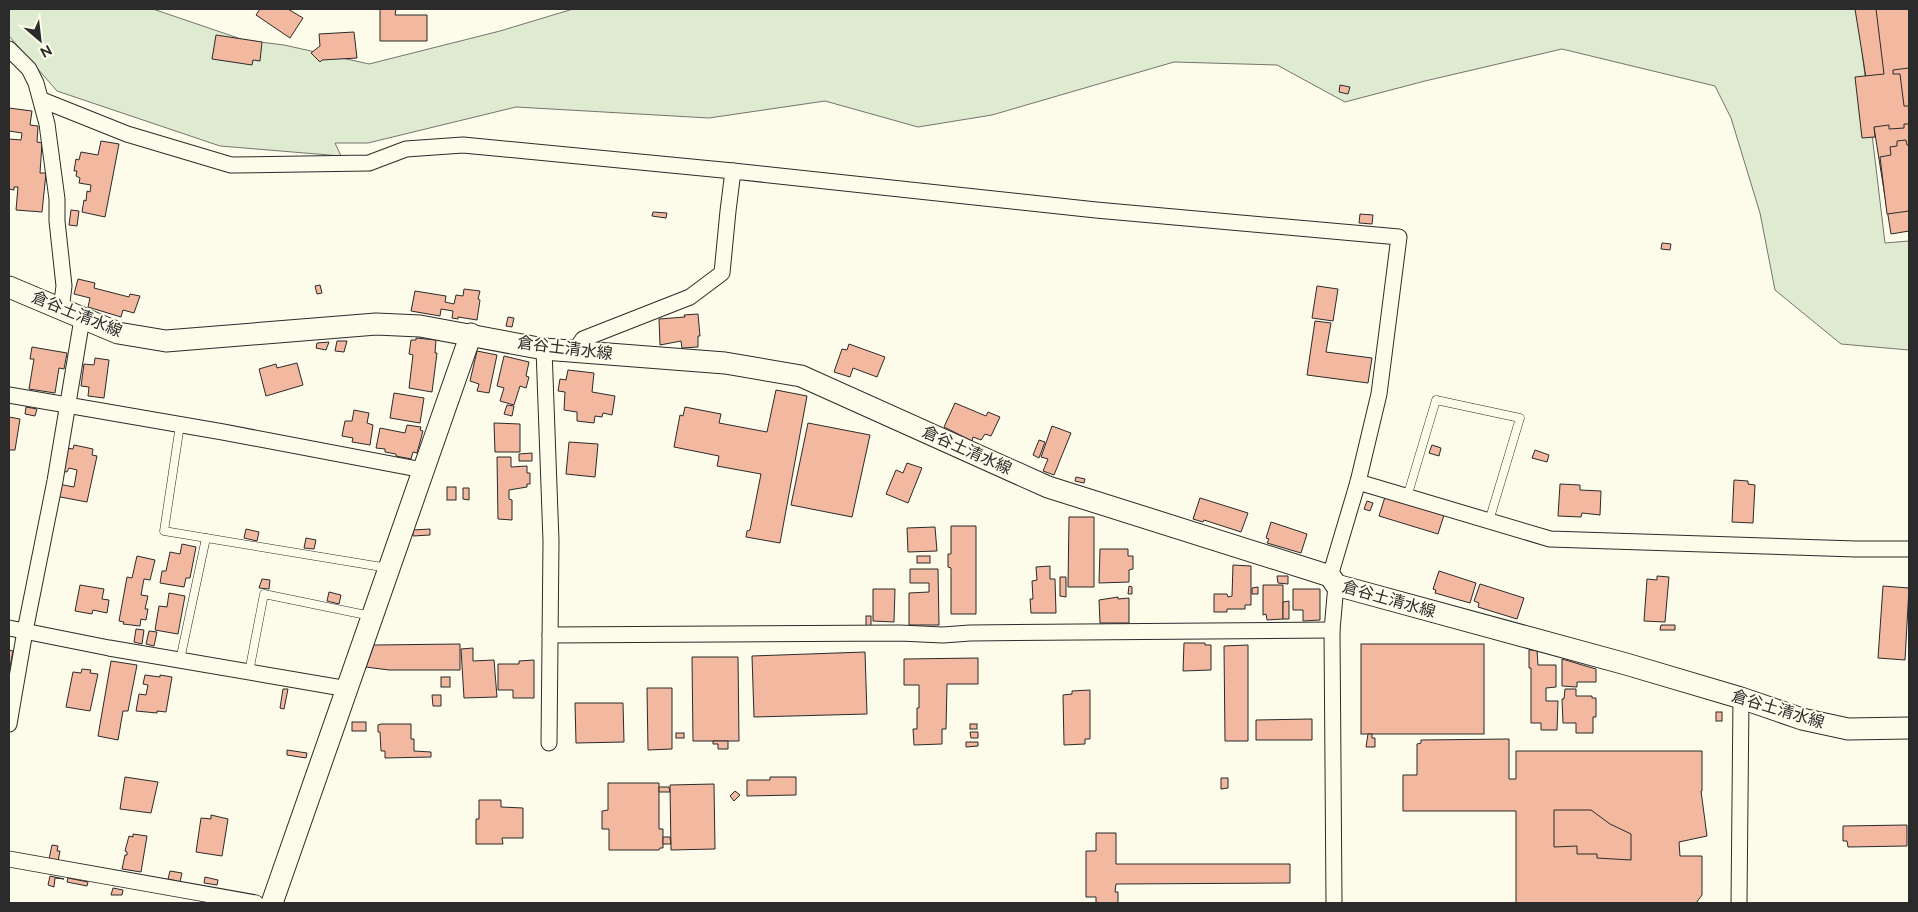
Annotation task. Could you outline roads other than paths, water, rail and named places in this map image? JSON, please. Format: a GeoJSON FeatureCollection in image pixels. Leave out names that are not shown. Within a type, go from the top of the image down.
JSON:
{"type":"FeatureCollection","features":[{"type":"Feature","properties":{"kind":"main road","name":"倉谷土清水線"},"geometry":{"type":"LineString","coordinates":[[9,286],[118,333],[166,341],[376,324],[420,326],[544,349],[725,363],[801,376],[1048,486],[1333,581],[1626,664],[1741,698],[1802,719],[1848,729],[1909,728]]}},
{"type":"Feature","properties":{"kind":"main road"},"geometry":{"type":"LineString","coordinates":[[272,903],[471,334]]}},
{"type":"Feature","properties":{"kind":"street"},"geometry":{"type":"LineString","coordinates":[[9,49],[29,70],[36,82],[47,124],[57,199],[57,221],[64,286],[61,310]]}},
{"type":"Feature","properties":{"kind":"street"},"geometry":{"type":"LineString","coordinates":[[42,100],[127,134],[231,165],[369,163],[406,149],[463,145],[734,171],[1096,210],[1399,237],[1379,394],[1333,581],[1334,903]]}},
{"type":"Feature","properties":{"kind":"street"},"geometry":{"type":"LineString","coordinates":[[575,351],[583,340],[690,297],[722,273],[734,171]]}},
{"type":"Feature","properties":{"kind":"street"},"geometry":{"type":"LineString","coordinates":[[9,724],[25,631],[55,481],[82,319]]}},
{"type":"Feature","properties":{"kind":"street"},"geometry":{"type":"LineString","coordinates":[[544,349],[551,541],[549,743]]}},
{"type":"Feature","properties":{"kind":"street"},"geometry":{"type":"LineString","coordinates":[[9,395],[424,470]]}},
{"type":"Feature","properties":{"kind":"street"},"geometry":{"type":"LineString","coordinates":[[1358,482],[1550,539],[1909,549]]}},
{"type":"Feature","properties":{"kind":"street"},"geometry":{"type":"LineString","coordinates":[[9,628],[109,648],[348,689]]}},
{"type":"Feature","properties":{"kind":"street"},"geometry":{"type":"LineString","coordinates":[[550,635],[900,633],[943,635],[978,633],[1332,630]]}},
{"type":"Feature","properties":{"kind":"street"},"geometry":{"type":"LineString","coordinates":[[1739,903],[1741,698]]}},
{"type":"Feature","properties":{"kind":"street"},"geometry":{"type":"LineString","coordinates":[[9,859],[256,903]]}},
{"type":"Feature","properties":{"kind":"lane"},"geometry":{"type":"LineString","coordinates":[[1407,497],[1436,400],[1520,418],[1489,521]]}},
{"type":"Feature","properties":{"kind":"lane"},"geometry":{"type":"LineString","coordinates":[[180,425],[164,531],[390,569]]}},
{"type":"Feature","properties":{"kind":"lane"},"geometry":{"type":"LineString","coordinates":[[180,660],[206,538]]}},
{"type":"Feature","properties":{"kind":"lane"},"geometry":{"type":"LineString","coordinates":[[249,672],[264,594],[373,617]]}}]}
